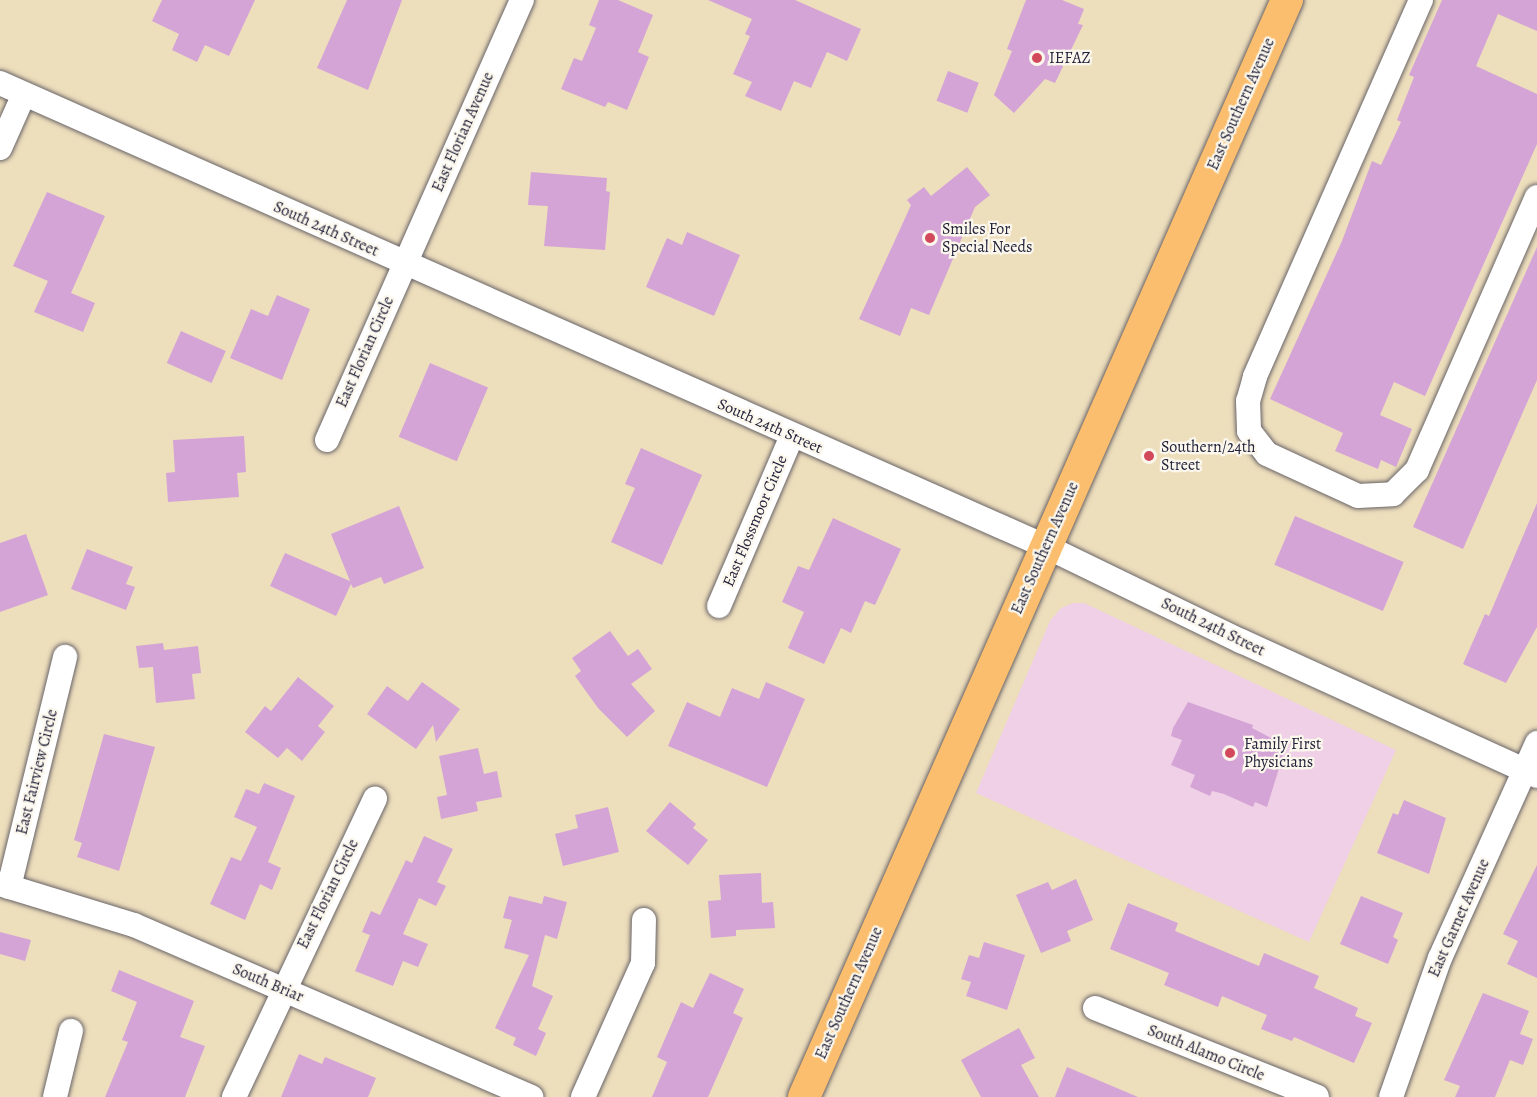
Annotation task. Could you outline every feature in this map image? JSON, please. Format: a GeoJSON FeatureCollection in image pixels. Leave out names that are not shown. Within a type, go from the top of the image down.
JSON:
{"type":"FeatureCollection","features":[{"type":"Feature","properties":{"kind":"main road","name":"East Southern Avenue"},"geometry":{"type":"LineString","coordinates":[[804,1097],[1287,0]]}},
{"type":"Feature","properties":{"kind":"street","name":"East Florian Avenue"},"geometry":{"type":"LineString","coordinates":[[404,264],[522,0]]}},
{"type":"Feature","properties":{"kind":"street"},"geometry":{"type":"LineString","coordinates":[[1421,0],[1255,377],[1248,401],[1249,431],[1267,454],[1358,496],[1393,494],[1417,470],[1537,198]]}},
{"type":"Feature","properties":{"kind":"street","name":"South 24th Street"},"geometry":{"type":"LineString","coordinates":[[0,83],[792,436],[1047,547],[1531,774]]}},
{"type":"Feature","properties":{"kind":"street"},"geometry":{"type":"LineString","coordinates":[[0,148],[24,94]]}},
{"type":"Feature","properties":{"kind":"street","name":"East Florian Circle"},"geometry":{"type":"LineString","coordinates":[[327,440],[404,264]]}},
{"type":"Feature","properties":{"kind":"street","name":"East Flossmoor Circle"},"geometry":{"type":"LineString","coordinates":[[719,606],[792,436]]}},
{"type":"Feature","properties":{"kind":"street","name":"East Fairview Circle"},"geometry":{"type":"LineString","coordinates":[[5,886],[65,657]]}},
{"type":"Feature","properties":{"kind":"street","name":"East Garnet Avenue"},"geometry":{"type":"LineString","coordinates":[[1391,1097],[1440,958],[1531,774],[1537,743]]}},
{"type":"Feature","properties":{"kind":"street","name":"East Florian Circle"},"geometry":{"type":"LineString","coordinates":[[282,989],[375,799]]}},
{"type":"Feature","properties":{"kind":"street","name":"South Briar"},"geometry":{"type":"LineString","coordinates":[[5,886],[134,925],[531,1097]]}},
{"type":"Feature","properties":{"kind":"street"},"geometry":{"type":"LineString","coordinates":[[583,1097],[643,963],[644,920]]}},
{"type":"Feature","properties":{"kind":"street"},"geometry":{"type":"LineString","coordinates":[[234,1097],[282,989]]}},
{"type":"Feature","properties":{"kind":"street","name":"South Alamo Circle"},"geometry":{"type":"LineString","coordinates":[[1095,1008],[1317,1097]]}},
{"type":"Feature","properties":{"kind":"street"},"geometry":{"type":"LineString","coordinates":[[55,1097],[71,1031]]}},
{"type":"Feature","properties":{"kind":"shaded area"},"geometry":{"type":"Polygon","coordinates":[[[1073,603],[1084,603],[1396,750],[1309,942],[976,793],[1050,621],[1061,608],[1073,603]]]}},
{"type":"Feature","properties":{"kind":"building"},"geometry":{"type":"Polygon","coordinates":[[[162,0],[255,0],[229,56],[205,45],[197,62],[172,50],[179,34],[152,21],[162,0]]]}},
{"type":"Feature","properties":{"kind":"building"},"geometry":{"type":"Polygon","coordinates":[[[347,0],[402,0],[368,90],[317,68],[347,0]]]}},
{"type":"Feature","properties":{"kind":"building"},"geometry":{"type":"Polygon","coordinates":[[[599,0],[618,0],[653,15],[638,52],[649,57],[627,110],[608,102],[605,107],[561,89],[574,58],[582,61],[596,28],[589,25],[599,0]]]}},
{"type":"Feature","properties":{"kind":"building"},"geometry":{"type":"Polygon","coordinates":[[[708,0],[795,0],[861,29],[847,61],[827,52],[811,88],[794,81],[781,111],[745,96],[752,82],[733,74],[750,36],[745,34],[752,19],[708,0]]]}},
{"type":"Feature","properties":{"kind":"building","name":"IEFAZ"},"geometry":{"type":"Polygon","coordinates":[[[1026,0],[1062,0],[1084,9],[1078,24],[1083,25],[1055,83],[1045,79],[1014,113],[994,95],[1012,51],[1007,49],[1026,0]]]}},
{"type":"Feature","properties":{"kind":"building"},"geometry":{"type":"Polygon","coordinates":[[[1442,0],[1537,0],[1537,31],[1498,14],[1476,66],[1537,94],[1537,144],[1425,396],[1394,382],[1380,415],[1412,429],[1396,467],[1381,460],[1378,469],[1335,451],[1343,433],[1270,399],[1342,241],[1372,161],[1381,165],[1401,122],[1397,120],[1414,77],[1409,75],[1442,0]]]}},
{"type":"Feature","properties":{"kind":"building"},"geometry":{"type":"Polygon","coordinates":[[[948,71],[979,83],[967,113],[937,101],[948,71]]]}},
{"type":"Feature","properties":{"kind":"building","name":"Smiles For Special Needs"},"geometry":{"type":"Polygon","coordinates":[[[967,167],[990,195],[975,207],[929,315],[911,308],[900,336],[859,319],[911,205],[907,200],[924,187],[931,196],[967,167]]]}},
{"type":"Feature","properties":{"kind":"building"},"geometry":{"type":"Polygon","coordinates":[[[531,172],[607,178],[606,191],[610,192],[605,250],[544,246],[548,206],[528,205],[531,172]]]}},
{"type":"Feature","properties":{"kind":"building"},"geometry":{"type":"Polygon","coordinates":[[[47,192],[105,216],[71,293],[95,303],[83,332],[34,312],[48,281],[13,266],[47,192]]]}},
{"type":"Feature","properties":{"kind":"building"},"geometry":{"type":"Polygon","coordinates":[[[687,232],[740,255],[714,316],[646,287],[667,238],[682,245],[687,232]]]}},
{"type":"Feature","properties":{"kind":"building"},"geometry":{"type":"Polygon","coordinates":[[[1537,247],[1537,380],[1463,549],[1413,527],[1537,247]]]}},
{"type":"Feature","properties":{"kind":"building"},"geometry":{"type":"Polygon","coordinates":[[[277,295],[310,309],[282,380],[230,358],[251,309],[268,316],[277,295]]]}},
{"type":"Feature","properties":{"kind":"building"},"geometry":{"type":"Polygon","coordinates":[[[181,331],[226,351],[212,383],[167,363],[181,331]]]}},
{"type":"Feature","properties":{"kind":"building"},"geometry":{"type":"Polygon","coordinates":[[[430,363],[488,388],[457,461],[399,437],[430,363]]]}},
{"type":"Feature","properties":{"kind":"building"},"geometry":{"type":"Polygon","coordinates":[[[244,436],[246,472],[237,473],[239,497],[168,502],[166,473],[175,472],[173,440],[244,436]]]}},
{"type":"Feature","properties":{"kind":"building"},"geometry":{"type":"Polygon","coordinates":[[[641,448],[702,475],[662,565],[611,542],[635,488],[625,484],[641,448]]]}},
{"type":"Feature","properties":{"kind":"building"},"geometry":{"type":"Polygon","coordinates":[[[1537,503],[1537,627],[1506,683],[1463,664],[1485,614],[1489,616],[1537,503]]]}},
{"type":"Feature","properties":{"kind":"building"},"geometry":{"type":"Polygon","coordinates":[[[399,506],[424,568],[384,584],[381,577],[353,588],[351,584],[336,616],[270,586],[285,553],[350,581],[331,534],[399,506]]]}},
{"type":"Feature","properties":{"kind":"building"},"geometry":{"type":"Polygon","coordinates":[[[1295,516],[1404,562],[1383,611],[1274,565],[1295,516]]]}},
{"type":"Feature","properties":{"kind":"building"},"geometry":{"type":"Polygon","coordinates":[[[833,518],[901,549],[875,605],[865,601],[851,633],[841,628],[824,664],[788,648],[804,612],[782,602],[798,566],[809,570],[833,518]]]}},
{"type":"Feature","properties":{"kind":"building"},"geometry":{"type":"Polygon","coordinates":[[[26,534],[48,595],[0,612],[0,543],[26,534]]]}},
{"type":"Feature","properties":{"kind":"building"},"geometry":{"type":"Polygon","coordinates":[[[87,549],[133,567],[126,584],[135,587],[126,610],[71,589],[87,549]]]}},
{"type":"Feature","properties":{"kind":"building"},"geometry":{"type":"Polygon","coordinates":[[[610,631],[628,656],[638,649],[652,669],[631,684],[655,711],[627,737],[598,708],[575,676],[581,671],[572,658],[610,631]]]}},
{"type":"Feature","properties":{"kind":"building"},"geometry":{"type":"Polygon","coordinates":[[[163,643],[164,650],[198,646],[201,673],[192,674],[195,699],[156,703],[153,667],[139,668],[136,646],[163,643]]]}},
{"type":"Feature","properties":{"kind":"building"},"geometry":{"type":"Polygon","coordinates":[[[298,677],[334,706],[318,726],[325,732],[302,761],[287,748],[278,758],[245,732],[265,706],[271,711],[298,677]]]}},
{"type":"Feature","properties":{"kind":"building"},"geometry":{"type":"Polygon","coordinates":[[[422,682],[460,709],[436,742],[433,725],[416,749],[367,714],[387,686],[408,701],[422,682]]]}},
{"type":"Feature","properties":{"kind":"building"},"geometry":{"type":"Polygon","coordinates":[[[766,682],[805,699],[767,787],[668,746],[687,702],[720,717],[732,688],[759,699],[766,682]]]}},
{"type":"Feature","properties":{"kind":"building","name":"Family First Physicians"},"geometry":{"type":"Polygon","coordinates":[[[1188,702],[1253,725],[1252,728],[1286,746],[1267,807],[1255,802],[1253,807],[1212,791],[1210,796],[1190,787],[1195,775],[1171,765],[1182,740],[1171,736],[1173,728],[1188,702]]]}},
{"type":"Feature","properties":{"kind":"building"},"geometry":{"type":"Polygon","coordinates":[[[104,734],[155,747],[119,871],[77,857],[82,843],[74,840],[104,734]]]}},
{"type":"Feature","properties":{"kind":"building"},"geometry":{"type":"Polygon","coordinates":[[[478,748],[484,774],[497,771],[502,797],[476,802],[478,811],[441,819],[437,797],[447,795],[439,756],[478,748]]]}},
{"type":"Feature","properties":{"kind":"building"},"geometry":{"type":"Polygon","coordinates":[[[264,783],[295,796],[268,862],[281,868],[272,890],[260,884],[245,920],[210,904],[231,857],[241,861],[257,827],[234,817],[246,789],[259,794],[264,783]]]}},
{"type":"Feature","properties":{"kind":"building"},"geometry":{"type":"Polygon","coordinates":[[[1404,800],[1446,818],[1429,874],[1377,853],[1393,813],[1398,815],[1404,800]]]}},
{"type":"Feature","properties":{"kind":"building"},"geometry":{"type":"Polygon","coordinates":[[[670,802],[696,824],[693,828],[708,840],[688,865],[646,831],[670,802]]]}},
{"type":"Feature","properties":{"kind":"building"},"geometry":{"type":"Polygon","coordinates":[[[608,807],[619,852],[563,866],[555,834],[578,828],[575,815],[608,807]]]}},
{"type":"Feature","properties":{"kind":"building"},"geometry":{"type":"Polygon","coordinates":[[[424,836],[453,849],[437,882],[446,886],[436,906],[419,898],[403,934],[428,944],[418,967],[403,961],[393,986],[355,971],[370,935],[362,932],[371,911],[380,915],[406,860],[412,863],[424,836]]]}},
{"type":"Feature","properties":{"kind":"building"},"geometry":{"type":"Polygon","coordinates":[[[1537,865],[1537,978],[1507,964],[1518,941],[1503,934],[1537,865]]]}},
{"type":"Feature","properties":{"kind":"building"},"geometry":{"type":"Polygon","coordinates":[[[761,873],[762,903],[773,902],[775,928],[736,930],[736,936],[711,938],[708,901],[721,900],[719,875],[761,873]]]}},
{"type":"Feature","properties":{"kind":"building"},"geometry":{"type":"Polygon","coordinates":[[[1076,879],[1093,920],[1067,931],[1071,941],[1041,953],[1016,895],[1048,882],[1052,890],[1076,879]]]}},
{"type":"Feature","properties":{"kind":"building"},"geometry":{"type":"Polygon","coordinates":[[[509,896],[542,904],[544,896],[567,902],[557,939],[545,935],[532,986],[553,996],[538,1029],[546,1033],[536,1056],[513,1045],[516,1038],[495,1028],[529,955],[504,948],[512,920],[503,918],[509,896]]]}},
{"type":"Feature","properties":{"kind":"building"},"geometry":{"type":"Polygon","coordinates":[[[1361,896],[1403,913],[1393,937],[1398,940],[1388,964],[1340,944],[1361,896]]]}},
{"type":"Feature","properties":{"kind":"building"},"geometry":{"type":"Polygon","coordinates":[[[1128,903],[1178,923],[1175,931],[1259,966],[1264,953],[1319,976],[1314,988],[1358,1008],[1355,1016],[1372,1023],[1354,1063],[1294,1037],[1292,1041],[1261,1029],[1267,1015],[1222,996],[1218,1007],[1164,985],[1169,973],[1110,949],[1128,903]]]}},
{"type":"Feature","properties":{"kind":"building"},"geometry":{"type":"Polygon","coordinates":[[[0,932],[31,940],[25,961],[0,954],[0,932]]]}},
{"type":"Feature","properties":{"kind":"building"},"geometry":{"type":"Polygon","coordinates":[[[984,942],[1025,955],[1007,1010],[966,996],[971,982],[961,979],[969,955],[979,958],[984,942]]]}},
{"type":"Feature","properties":{"kind":"building"},"geometry":{"type":"Polygon","coordinates":[[[119,970],[194,1001],[180,1037],[205,1046],[185,1097],[105,1097],[128,1042],[122,1040],[137,1002],[111,991],[119,970]]]}},
{"type":"Feature","properties":{"kind":"building"},"geometry":{"type":"Polygon","coordinates":[[[710,973],[744,989],[733,1013],[743,1018],[708,1097],[652,1097],[667,1062],[657,1057],[681,1002],[693,1008],[710,973]]]}},
{"type":"Feature","properties":{"kind":"building"},"geometry":{"type":"Polygon","coordinates":[[[1483,993],[1529,1011],[1520,1034],[1533,1039],[1523,1065],[1510,1060],[1495,1097],[1455,1097],[1460,1086],[1444,1080],[1483,993]]]}},
{"type":"Feature","properties":{"kind":"building"},"geometry":{"type":"Polygon","coordinates":[[[1019,1028],[1035,1058],[1021,1065],[1039,1097],[981,1097],[961,1060],[1019,1028]]]}},
{"type":"Feature","properties":{"kind":"building"},"geometry":{"type":"Polygon","coordinates":[[[299,1054],[322,1064],[325,1057],[376,1078],[368,1097],[281,1097],[299,1054]]]}},
{"type":"Feature","properties":{"kind":"building"},"geometry":{"type":"Polygon","coordinates":[[[1067,1067],[1138,1097],[1055,1097],[1067,1067]]]}},
{"type":"Feature","properties":{"kind":"place","name":"IEFAZ"},"geometry":{"type":"Point","coordinates":[1037,58]}},
{"type":"Feature","properties":{"kind":"place","name":"Smiles For Special Needs"},"geometry":{"type":"Point","coordinates":[930,238]}},
{"type":"Feature","properties":{"kind":"place","name":"Southern/24th Street"},"geometry":{"type":"Point","coordinates":[1149,456]}},
{"type":"Feature","properties":{"kind":"place","name":"Family First Physicians"},"geometry":{"type":"Point","coordinates":[1230,753]}}]}
